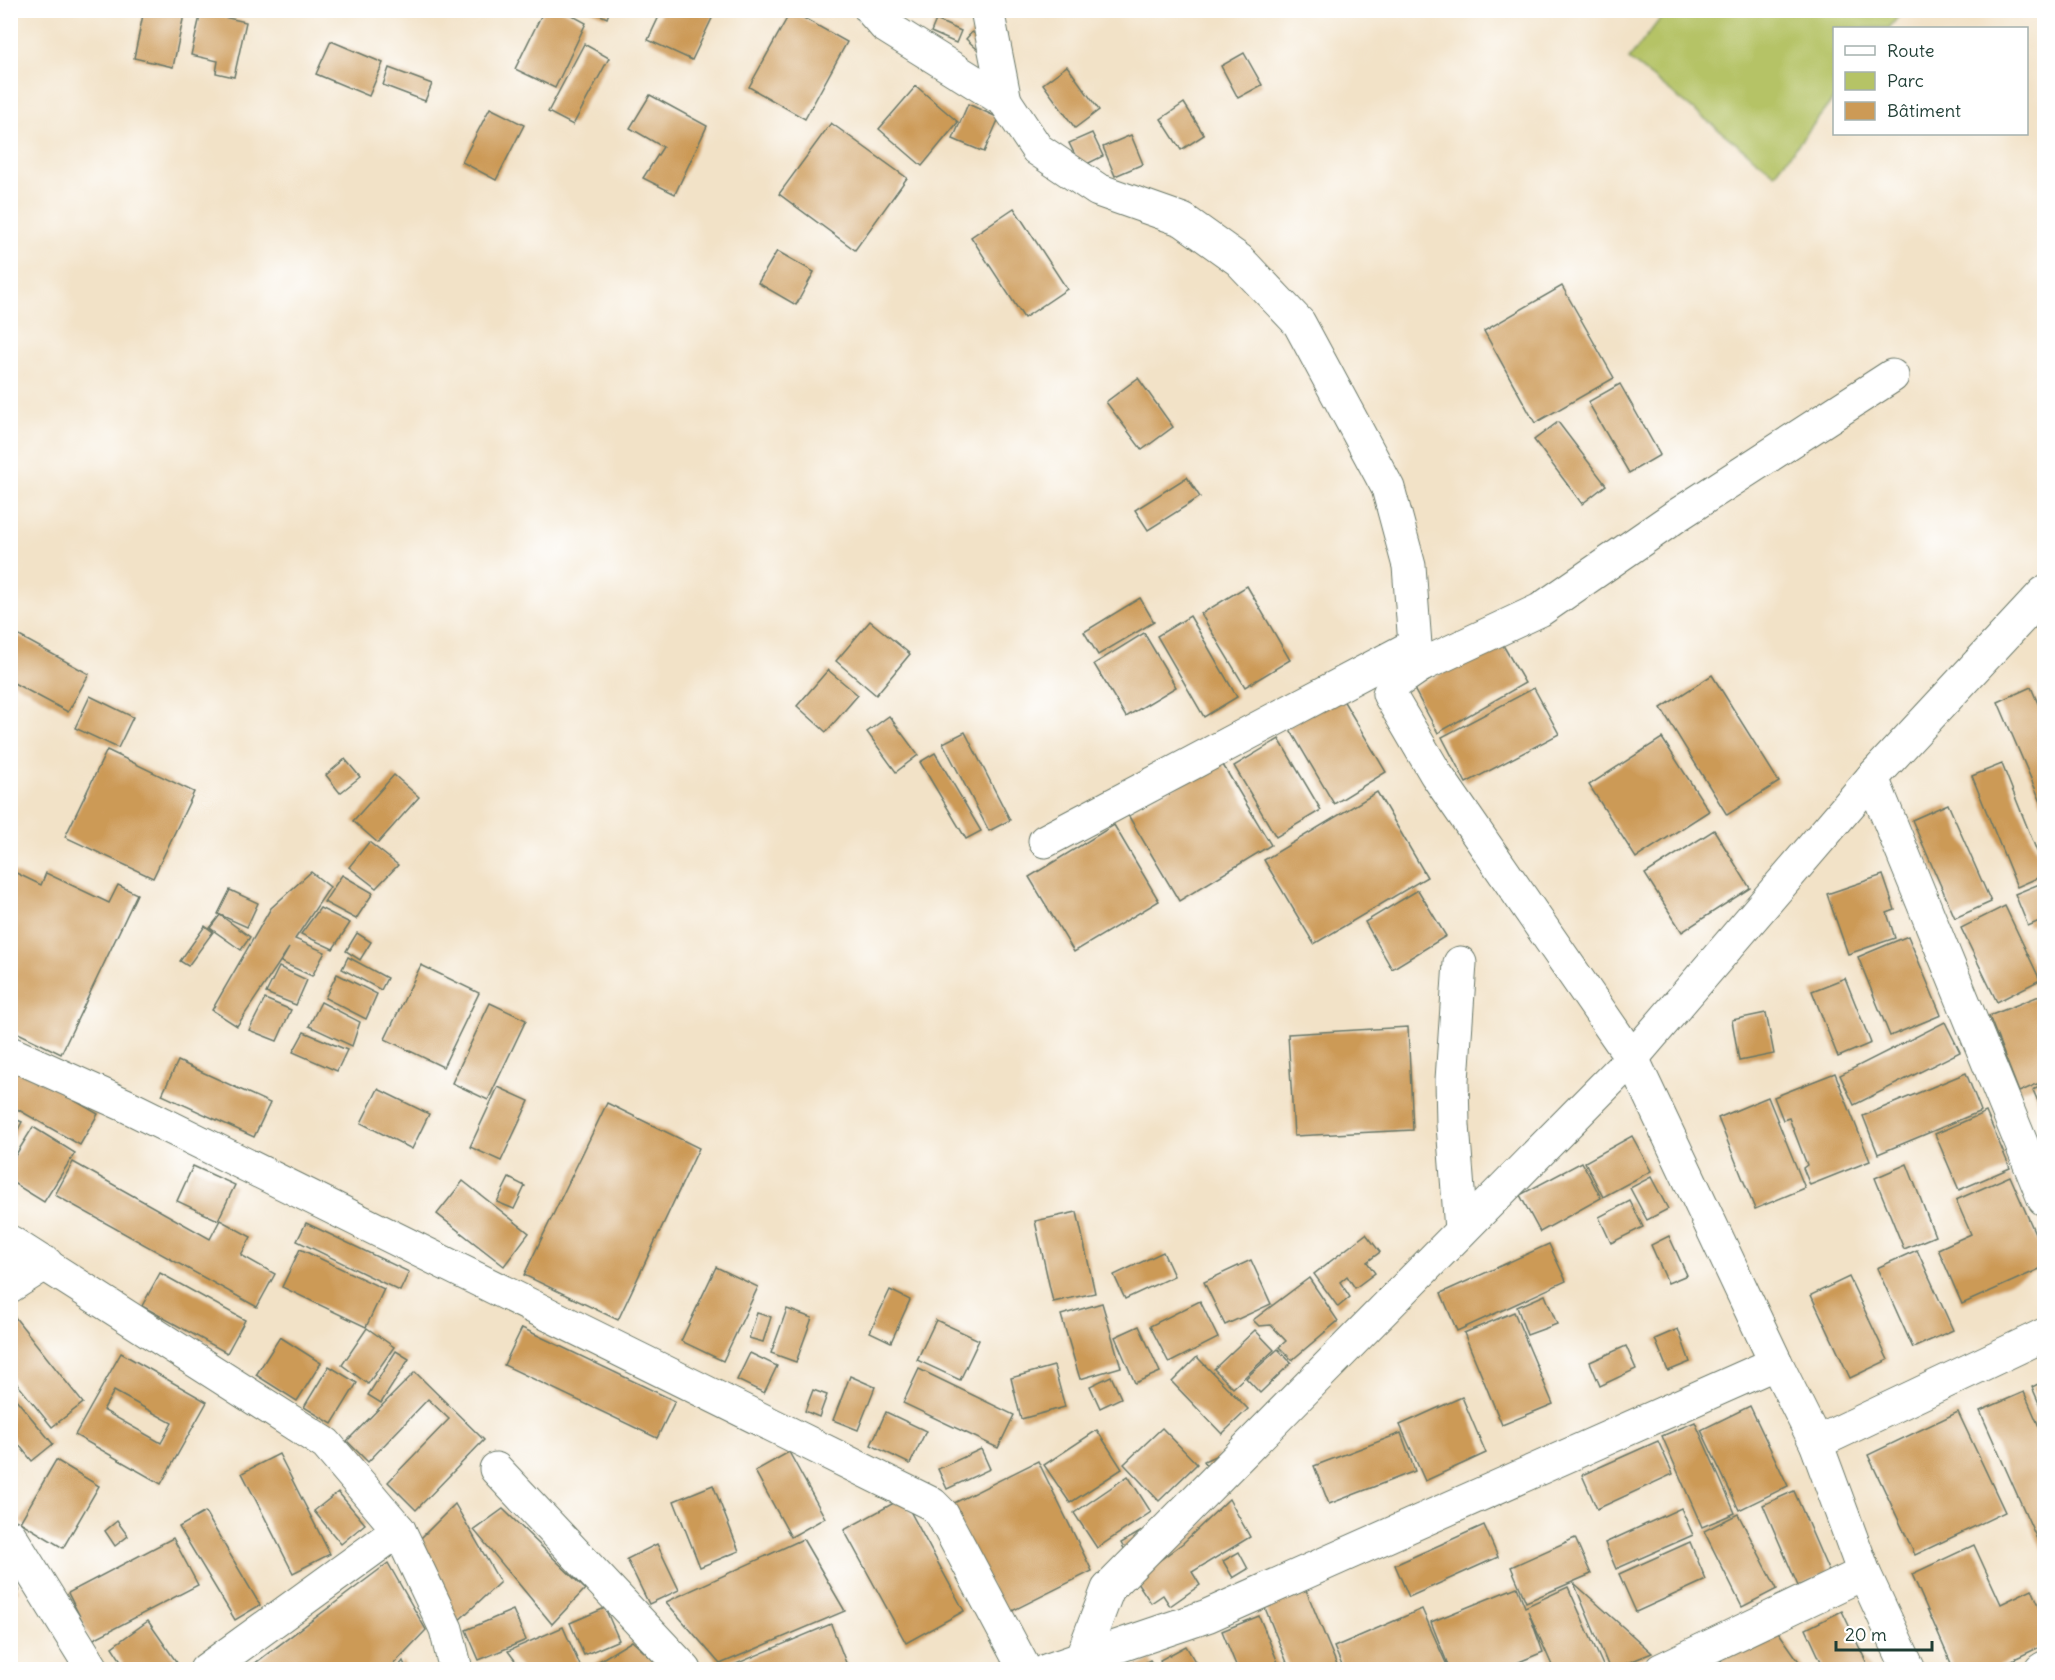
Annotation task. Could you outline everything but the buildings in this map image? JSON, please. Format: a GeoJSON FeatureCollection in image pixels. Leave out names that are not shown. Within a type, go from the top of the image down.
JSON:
{"type":"FeatureCollection","features":[{"type":"Feature","properties":{"kind":"street"},"geometry":{"type":"LineString","coordinates":[[871,10],[885,26],[1005,101]]}},
{"type":"Feature","properties":{"kind":"street"},"geometry":{"type":"LineString","coordinates":[[987,10],[1005,101],[1037,148],[1098,190],[1183,220],[1239,260],[1299,323],[1388,488],[1409,566],[1418,656],[1394,684],[1389,694],[1436,774],[1632,1058],[1816,1443],[1864,1573],[1909,1670]]}},
{"type":"Feature","properties":{"kind":"street"},"geometry":{"type":"LineString","coordinates":[[1046,841],[1418,656],[1540,610],[1676,516],[1892,376]]}},
{"type":"Feature","properties":{"kind":"street"},"geometry":{"type":"LineString","coordinates":[[1082,1657],[1108,1589],[1632,1058],[1872,778],[2044,593]]}},
{"type":"Feature","properties":{"kind":"street"},"geometry":{"type":"LineString","coordinates":[[1872,778],[2044,1199]]}},
{"type":"Feature","properties":{"kind":"street"},"geometry":{"type":"LineString","coordinates":[[1460,963],[1452,1080],[1461,1230]]}},
{"type":"Feature","properties":{"kind":"street"},"geometry":{"type":"LineString","coordinates":[[10,1053],[125,1106],[932,1504],[942,1514],[1025,1670]]}},
{"type":"Feature","properties":{"kind":"street"},"geometry":{"type":"LineString","coordinates":[[10,1242],[326,1444],[399,1530],[446,1629],[456,1670]]}},
{"type":"Feature","properties":{"kind":"street"},"geometry":{"type":"LineString","coordinates":[[10,1286],[46,1263]]}},
{"type":"Feature","properties":{"kind":"street"},"geometry":{"type":"LineString","coordinates":[[1816,1443],[2044,1335]]}},
{"type":"Feature","properties":{"kind":"street"},"geometry":{"type":"LineString","coordinates":[[1048,1670],[1207,1616],[1776,1363]]}},
{"type":"Feature","properties":{"kind":"street"},"geometry":{"type":"LineString","coordinates":[[496,1469],[685,1670]]}},
{"type":"Feature","properties":{"kind":"street"},"geometry":{"type":"LineString","coordinates":[[206,1670],[399,1530]]}},
{"type":"Feature","properties":{"kind":"street"},"geometry":{"type":"LineString","coordinates":[[10,1536],[93,1670]]}},
{"type":"Feature","properties":{"kind":"street"},"geometry":{"type":"LineString","coordinates":[[1661,1670],[1864,1573]]}},
{"type":"Feature","properties":{"kind":"green space"},"geometry":{"type":"Polygon","coordinates":[[[1667,10],[1903,10],[1890,27],[1833,27],[1833,99],[1775,174],[1629,59],[1667,10]]]}}]}
